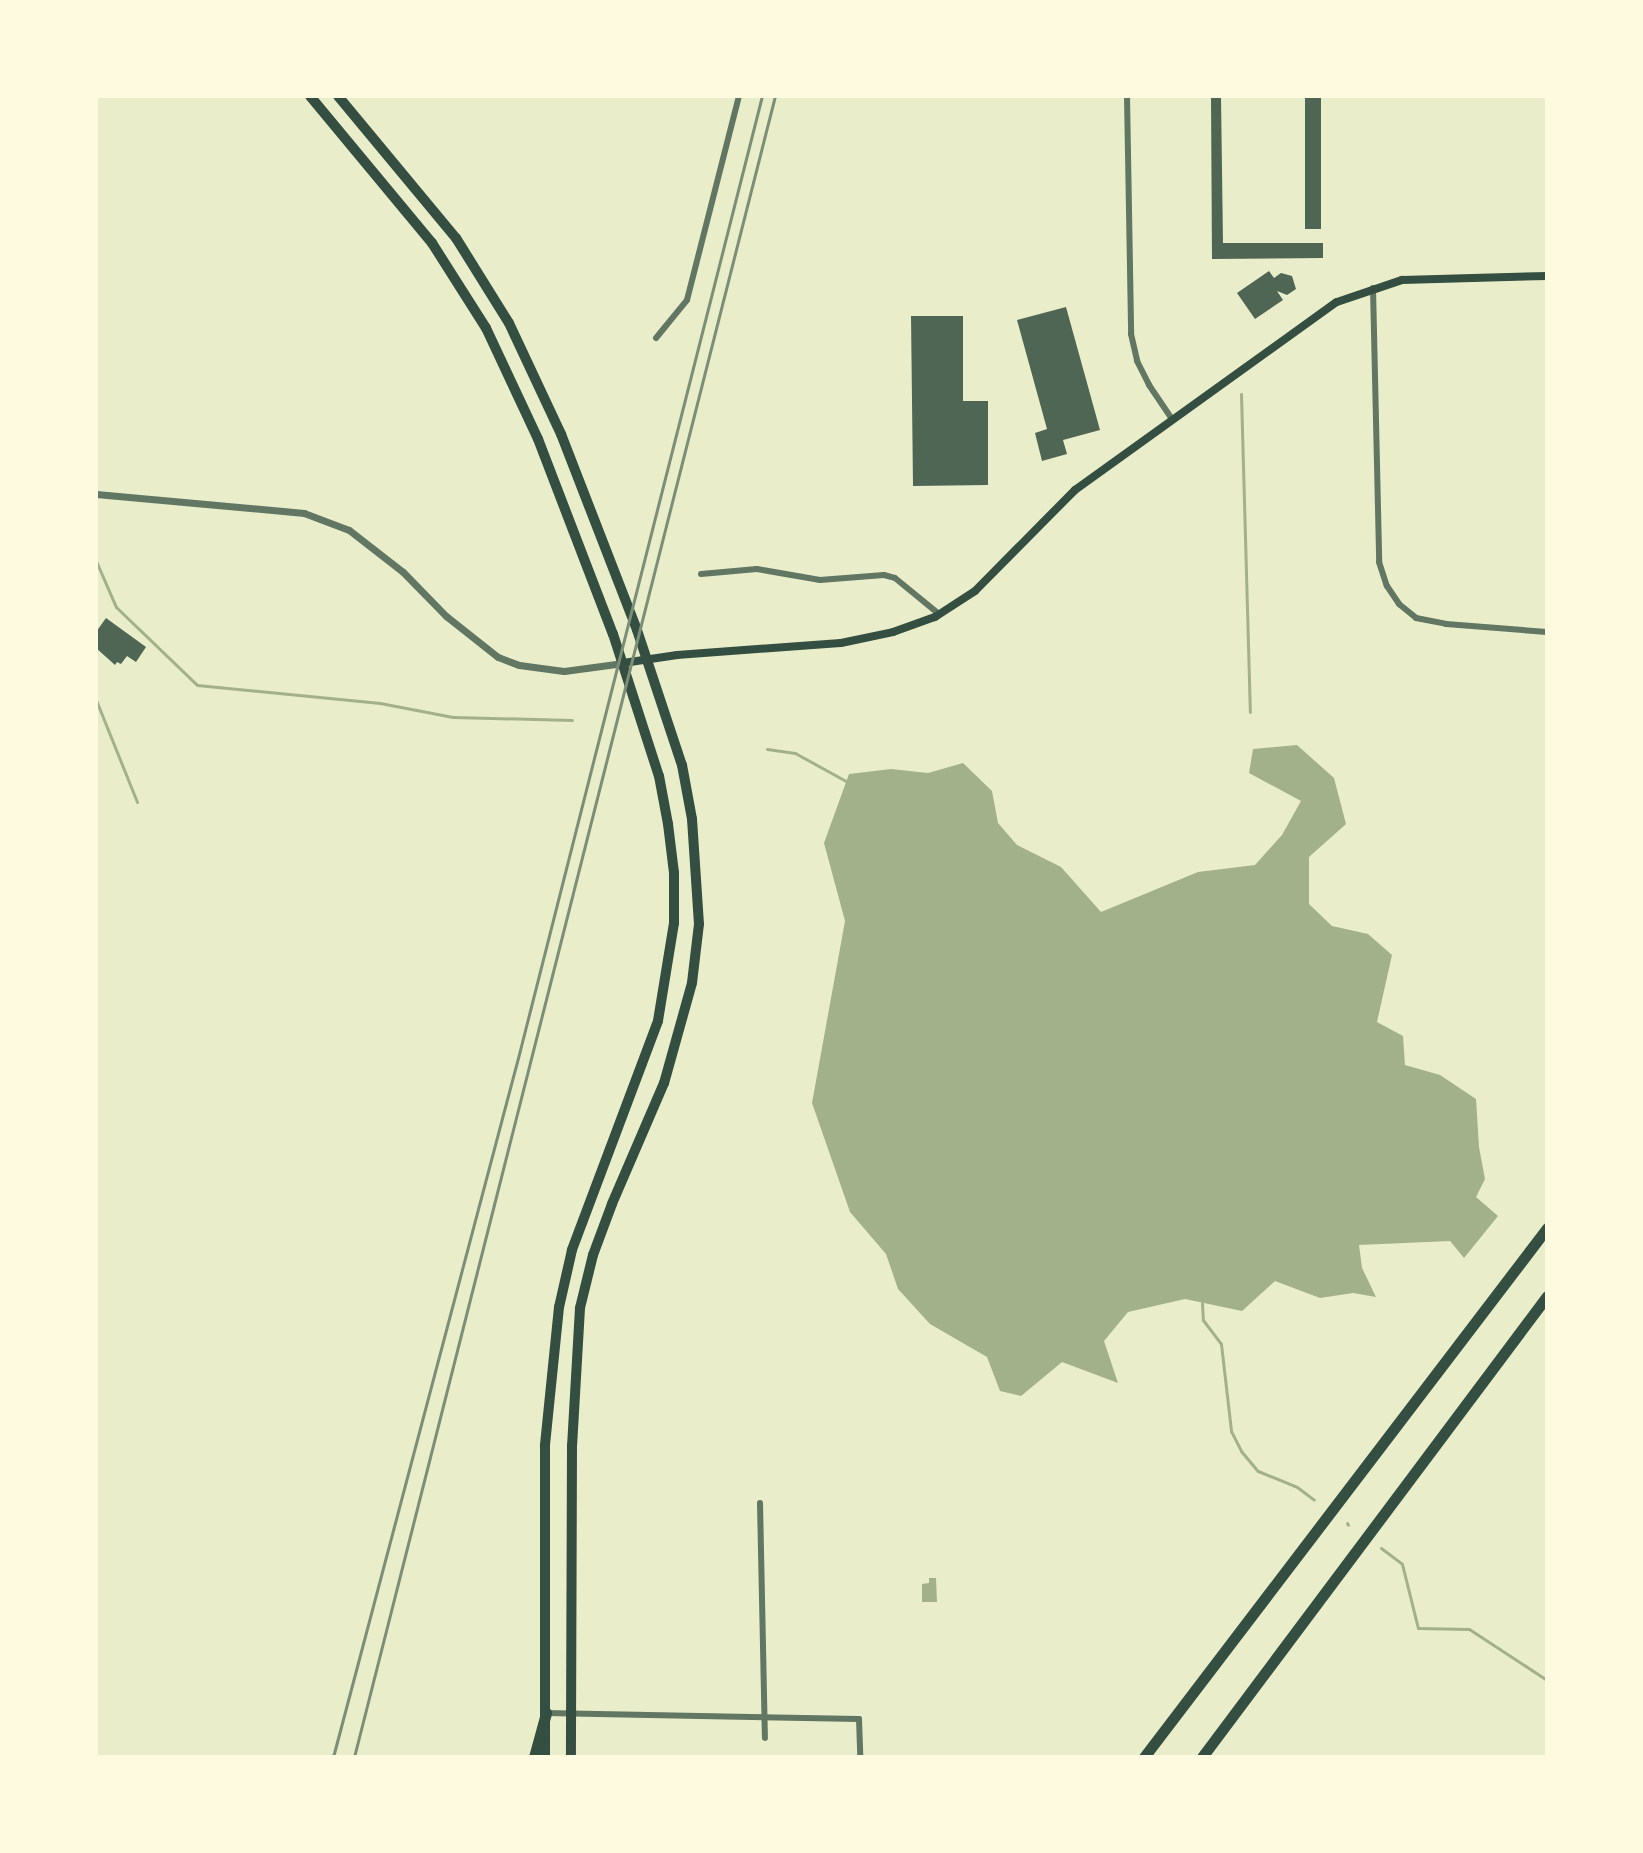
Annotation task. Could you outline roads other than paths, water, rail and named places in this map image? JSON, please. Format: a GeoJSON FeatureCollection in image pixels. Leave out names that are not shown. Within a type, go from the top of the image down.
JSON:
{"type":"FeatureCollection","features":[{"type":"Feature","properties":{"kind":"highway"},"geometry":{"type":"LineString","coordinates":[[310,96],[432,243],[486,328],[538,439],[623,663],[648,739],[668,824],[674,873],[674,923],[658,1021],[572,1250],[559,1307],[545,1446],[545,1757]]}},
{"type":"Feature","properties":{"kind":"highway"},"geometry":{"type":"LineString","coordinates":[[338,96],[456,238],[509,323],[561,434],[648,659],[672,731],[692,819],[699,924],[692,983],[664,1083],[612,1204],[580,1308],[572,1445],[571,1757]]}},
{"type":"Feature","properties":{"kind":"highway"},"geometry":{"type":"LineString","coordinates":[[1144,1757],[1547,1228]]}},
{"type":"Feature","properties":{"kind":"highway"},"geometry":{"type":"LineString","coordinates":[[1202,1757],[1547,1296]]}},
{"type":"Feature","properties":{"kind":"highway"},"geometry":{"type":"LineString","coordinates":[[534,1757],[546,1713]]}},
{"type":"Feature","properties":{"kind":"main road"},"geometry":{"type":"LineString","coordinates":[[623,663],[680,655],[841,643],[893,632],[939,614],[975,591],[1075,490],[1316,314],[1373,288],[1402,280],[1547,276]]}},
{"type":"Feature","properties":{"kind":"street"},"geometry":{"type":"LineString","coordinates":[[656,338],[687,300],[739,96]]}},
{"type":"Feature","properties":{"kind":"street"},"geometry":{"type":"LineString","coordinates":[[1127,96],[1131,334],[1137,361],[1172,419]]}},
{"type":"Feature","properties":{"kind":"street"},"geometry":{"type":"LineString","coordinates":[[1373,288],[1379,562],[1387,586],[1399,604],[1416,618],[1446,624],[1547,632]]}},
{"type":"Feature","properties":{"kind":"street"},"geometry":{"type":"LineString","coordinates":[[96,494],[304,513],[349,530],[403,572],[446,616],[498,657],[538,668],[597,668],[623,663]]}},
{"type":"Feature","properties":{"kind":"street"},"geometry":{"type":"LineString","coordinates":[[701,574],[715,570],[757,569],[820,580],[884,575],[895,578],[939,614]]}},
{"type":"Feature","properties":{"kind":"street"},"geometry":{"type":"LineString","coordinates":[[760,1503],[765,1738]]}},
{"type":"Feature","properties":{"kind":"street"},"geometry":{"type":"LineString","coordinates":[[546,1713],[859,1719],[860,1757]]}},
{"type":"Feature","properties":{"kind":"waterway"},"geometry":{"type":"LineString","coordinates":[[1241,394],[1250,712]]}},
{"type":"Feature","properties":{"kind":"waterway"},"geometry":{"type":"LineString","coordinates":[[96,561],[116,607],[197,685],[380,703],[453,717],[572,720]]}},
{"type":"Feature","properties":{"kind":"waterway"},"geometry":{"type":"LineString","coordinates":[[96,700],[137,802]]}},
{"type":"Feature","properties":{"kind":"waterway"},"geometry":{"type":"LineString","coordinates":[[767,749],[795,753],[846,781]]}},
{"type":"Feature","properties":{"kind":"waterway"},"geometry":{"type":"LineString","coordinates":[[1202,1303],[1203,1320],[1221,1344],[1231,1431],[1241,1451],[1258,1471],[1297,1487],[1314,1500]]}},
{"type":"Feature","properties":{"kind":"waterway"},"geometry":{"type":"LineString","coordinates":[[1381,1548],[1402,1564],[1418,1628],[1469,1629],[1547,1680]]}},
{"type":"Feature","properties":{"kind":"railway"},"geometry":{"type":"LineString","coordinates":[[333,1757],[520,1050],[762,96]]}},
{"type":"Feature","properties":{"kind":"railway"},"geometry":{"type":"LineString","coordinates":[[354,1757],[775,96]]}}]}
